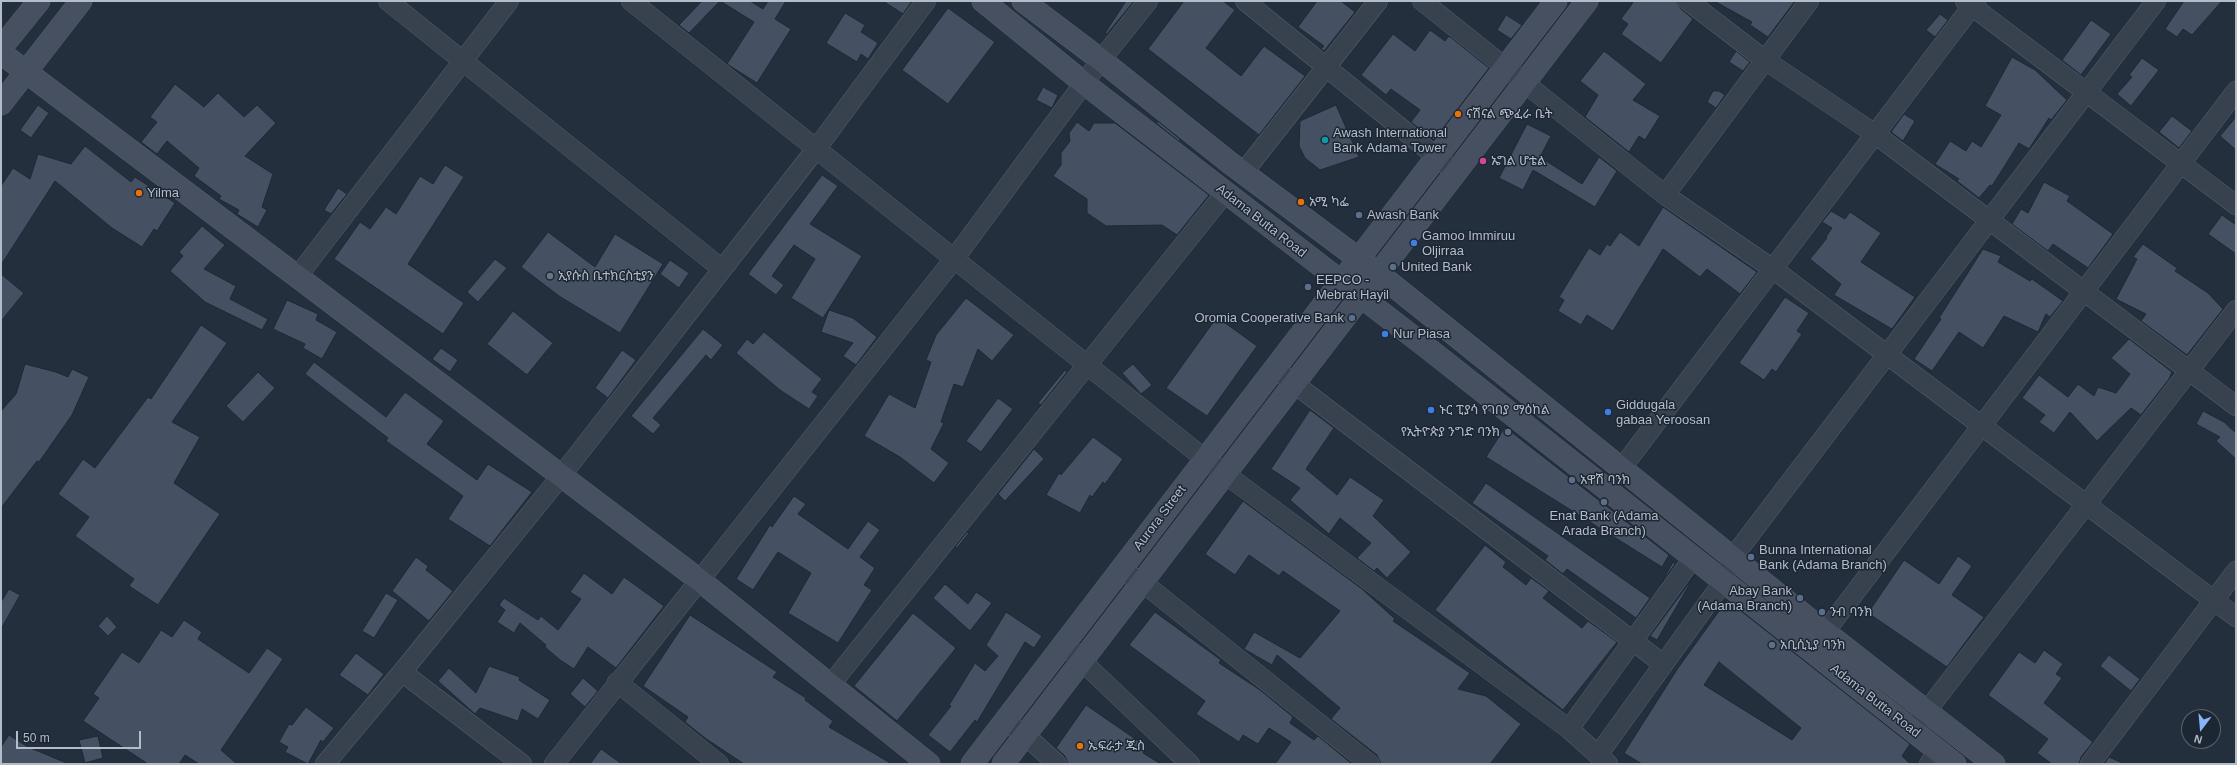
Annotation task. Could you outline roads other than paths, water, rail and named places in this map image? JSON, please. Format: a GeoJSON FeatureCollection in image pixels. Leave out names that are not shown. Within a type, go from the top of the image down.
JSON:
{"type":"FeatureCollection","features":[{"type":"Feature","properties":{"kind":"street"},"geometry":{"type":"LineString","coordinates":[[1,48],[39,1]]}},
{"type":"Feature","properties":{"kind":"street"},"geometry":{"type":"LineString","coordinates":[[1,104],[81,1]]}},
{"type":"Feature","properties":{"kind":"street"},"geometry":{"type":"LineString","coordinates":[[388,1],[722,270]]}},
{"type":"Feature","properties":{"kind":"street"},"geometry":{"type":"LineString","coordinates":[[297,277],[509,1]]}},
{"type":"Feature","properties":{"kind":"street"},"geometry":{"type":"LineString","coordinates":[[631,1],[1206,459],[1569,729],[1603,759],[1663,664],[1722,582],[1733,557],[2156,1]]}},
{"type":"Feature","properties":{"kind":"street"},"geometry":{"type":"LineString","coordinates":[[325,764],[402,672],[561,476],[816,149],[926,1]]}},
{"type":"Feature","properties":{"kind":"street","name":"Adama Butta Road"},"geometry":{"type":"LineString","coordinates":[[983,1],[1085,84],[1225,193],[1349,271],[1379,274],[1825,632],[1994,764]]}},
{"type":"Feature","properties":{"kind":"street","name":"Adama Butta Road"},"geometry":{"type":"LineString","coordinates":[[1023,1],[1101,60],[1243,173],[1349,271],[1360,298],[1912,730],[1933,757],[1956,764]]}},
{"type":"Feature","properties":{"kind":"street"},"geometry":{"type":"LineString","coordinates":[[554,764],[698,579],[954,259],[1085,84],[1101,60],[1148,1]]}},
{"type":"Feature","properties":{"kind":"street"},"geometry":{"type":"LineString","coordinates":[[1245,1],[1455,172]]}},
{"type":"Feature","properties":{"kind":"street"},"geometry":{"type":"LineString","coordinates":[[1243,173],[1378,1]]}},
{"type":"Feature","properties":{"kind":"street"},"geometry":{"type":"LineString","coordinates":[[1422,1],[1665,195],[1773,269],[2236,617]]}},
{"type":"Feature","properties":{"kind":"street","name":"Aurora Street"},"geometry":{"type":"LineString","coordinates":[[972,764],[1556,1]]}},
{"type":"Feature","properties":{"kind":"street","name":"Aurora Street"},"geometry":{"type":"LineString","coordinates":[[1003,764],[1587,1]]}},
{"type":"Feature","properties":{"kind":"street"},"geometry":{"type":"LineString","coordinates":[[1688,1],[1765,60],[1875,134],[2236,406]]}},
{"type":"Feature","properties":{"kind":"street"},"geometry":{"type":"LineString","coordinates":[[1665,195],[1809,1]]}},
{"type":"Feature","properties":{"kind":"street"},"geometry":{"type":"LineString","coordinates":[[1621,469],[1875,134],[1971,3],[2236,205]]}},
{"type":"Feature","properties":{"kind":"street"},"geometry":{"type":"LineString","coordinates":[[1,53],[698,579],[832,684],[929,764]]}},
{"type":"Feature","properties":{"kind":"street"},"geometry":{"type":"LineString","coordinates":[[1825,632],[2236,91]]}},
{"type":"Feature","properties":{"kind":"street"},"geometry":{"type":"LineString","coordinates":[[832,684],[1225,193]]}},
{"type":"Feature","properties":{"kind":"street"},"geometry":{"type":"LineString","coordinates":[[1912,730],[2236,310]]}},
{"type":"Feature","properties":{"kind":"street"},"geometry":{"type":"LineString","coordinates":[[1275,369],[1663,664]]}},
{"type":"Feature","properties":{"kind":"street"},"geometry":{"type":"LineString","coordinates":[[1569,729],[1693,558]]}},
{"type":"Feature","properties":{"kind":"street"},"geometry":{"type":"LineString","coordinates":[[1120,570],[1142,582],[1370,764]]}},
{"type":"Feature","properties":{"kind":"street"},"geometry":{"type":"LineString","coordinates":[[2090,764],[2236,571]]}},
{"type":"Feature","properties":{"kind":"street"},"geometry":{"type":"LineString","coordinates":[[1064,644],[1190,764]]}},
{"type":"Feature","properties":{"kind":"street"},"geometry":{"type":"LineString","coordinates":[[402,672],[522,764]]}},
{"type":"Feature","properties":{"kind":"street"},"geometry":{"type":"LineString","coordinates":[[617,682],[719,764]]}},
{"type":"Feature","properties":{"kind":"street"},"geometry":{"type":"LineString","coordinates":[[1005,721],[1025,735],[1057,764]]}},
{"type":"Feature","properties":{"kind":"place","name":"ናሽናል ጭፈራ ቤት"},"geometry":{"type":"Point","coordinates":[1458,114]}},
{"type":"Feature","properties":{"kind":"place","name":"Awash International Bank Adama Tower"},"geometry":{"type":"Point","coordinates":[1325,140]}},
{"type":"Feature","properties":{"kind":"place","name":"ኤግል ሆቴል"},"geometry":{"type":"Point","coordinates":[1483,161]}},
{"type":"Feature","properties":{"kind":"place","name":"Yilma"},"geometry":{"type":"Point","coordinates":[139,193]}},
{"type":"Feature","properties":{"kind":"place","name":"አሚ ካፌ"},"geometry":{"type":"Point","coordinates":[1301,202]}},
{"type":"Feature","properties":{"kind":"place","name":"Awash Bank"},"geometry":{"type":"Point","coordinates":[1359,215]}},
{"type":"Feature","properties":{"kind":"place","name":"Gamoo Immiruu Oljirraa"},"geometry":{"type":"Point","coordinates":[1414,243]}},
{"type":"Feature","properties":{"kind":"place","name":"United Bank"},"geometry":{"type":"Point","coordinates":[1393,267]}},
{"type":"Feature","properties":{"kind":"place","name":"ኢየሱስ ቤተክርስቲያን"},"geometry":{"type":"Point","coordinates":[550,276]}},
{"type":"Feature","properties":{"kind":"place","name":"EEPCO - Mebrat Hayil"},"geometry":{"type":"Point","coordinates":[1308,287]}},
{"type":"Feature","properties":{"kind":"place","name":"Oromia Cooperative Bank"},"geometry":{"type":"Point","coordinates":[1352,318]}},
{"type":"Feature","properties":{"kind":"place","name":"Nur Piasa"},"geometry":{"type":"Point","coordinates":[1385,334]}},
{"type":"Feature","properties":{"kind":"place","name":"ኑር ፒያሳ የገበያ ማዕከል"},"geometry":{"type":"Point","coordinates":[1431,410]}},
{"type":"Feature","properties":{"kind":"place","name":"Giddugala gabaa Yeroosan"},"geometry":{"type":"Point","coordinates":[1608,412]}},
{"type":"Feature","properties":{"kind":"place","name":"የኢትዮጵያ ንግድ ባንክ"},"geometry":{"type":"Point","coordinates":[1508,432]}},
{"type":"Feature","properties":{"kind":"place","name":"አዋሽ ባንክ"},"geometry":{"type":"Point","coordinates":[1572,480]}},
{"type":"Feature","properties":{"kind":"place","name":"Enat Bank (Adama Arada Branch)"},"geometry":{"type":"Point","coordinates":[1604,502]}},
{"type":"Feature","properties":{"kind":"place","name":"Bunna International Bank (Adama Branch)"},"geometry":{"type":"Point","coordinates":[1751,557]}},
{"type":"Feature","properties":{"kind":"place","name":"Abay Bank (Adama Branch)"},"geometry":{"type":"Point","coordinates":[1800,598]}},
{"type":"Feature","properties":{"kind":"place","name":"ንብ ባንክ"},"geometry":{"type":"Point","coordinates":[1822,612]}},
{"type":"Feature","properties":{"kind":"place","name":"አቢሲኒያ ባንክ"},"geometry":{"type":"Point","coordinates":[1772,645]}},
{"type":"Feature","properties":{"kind":"place","name":"ኤፍራታ ጁስ"},"geometry":{"type":"Point","coordinates":[1080,746]}}]}
